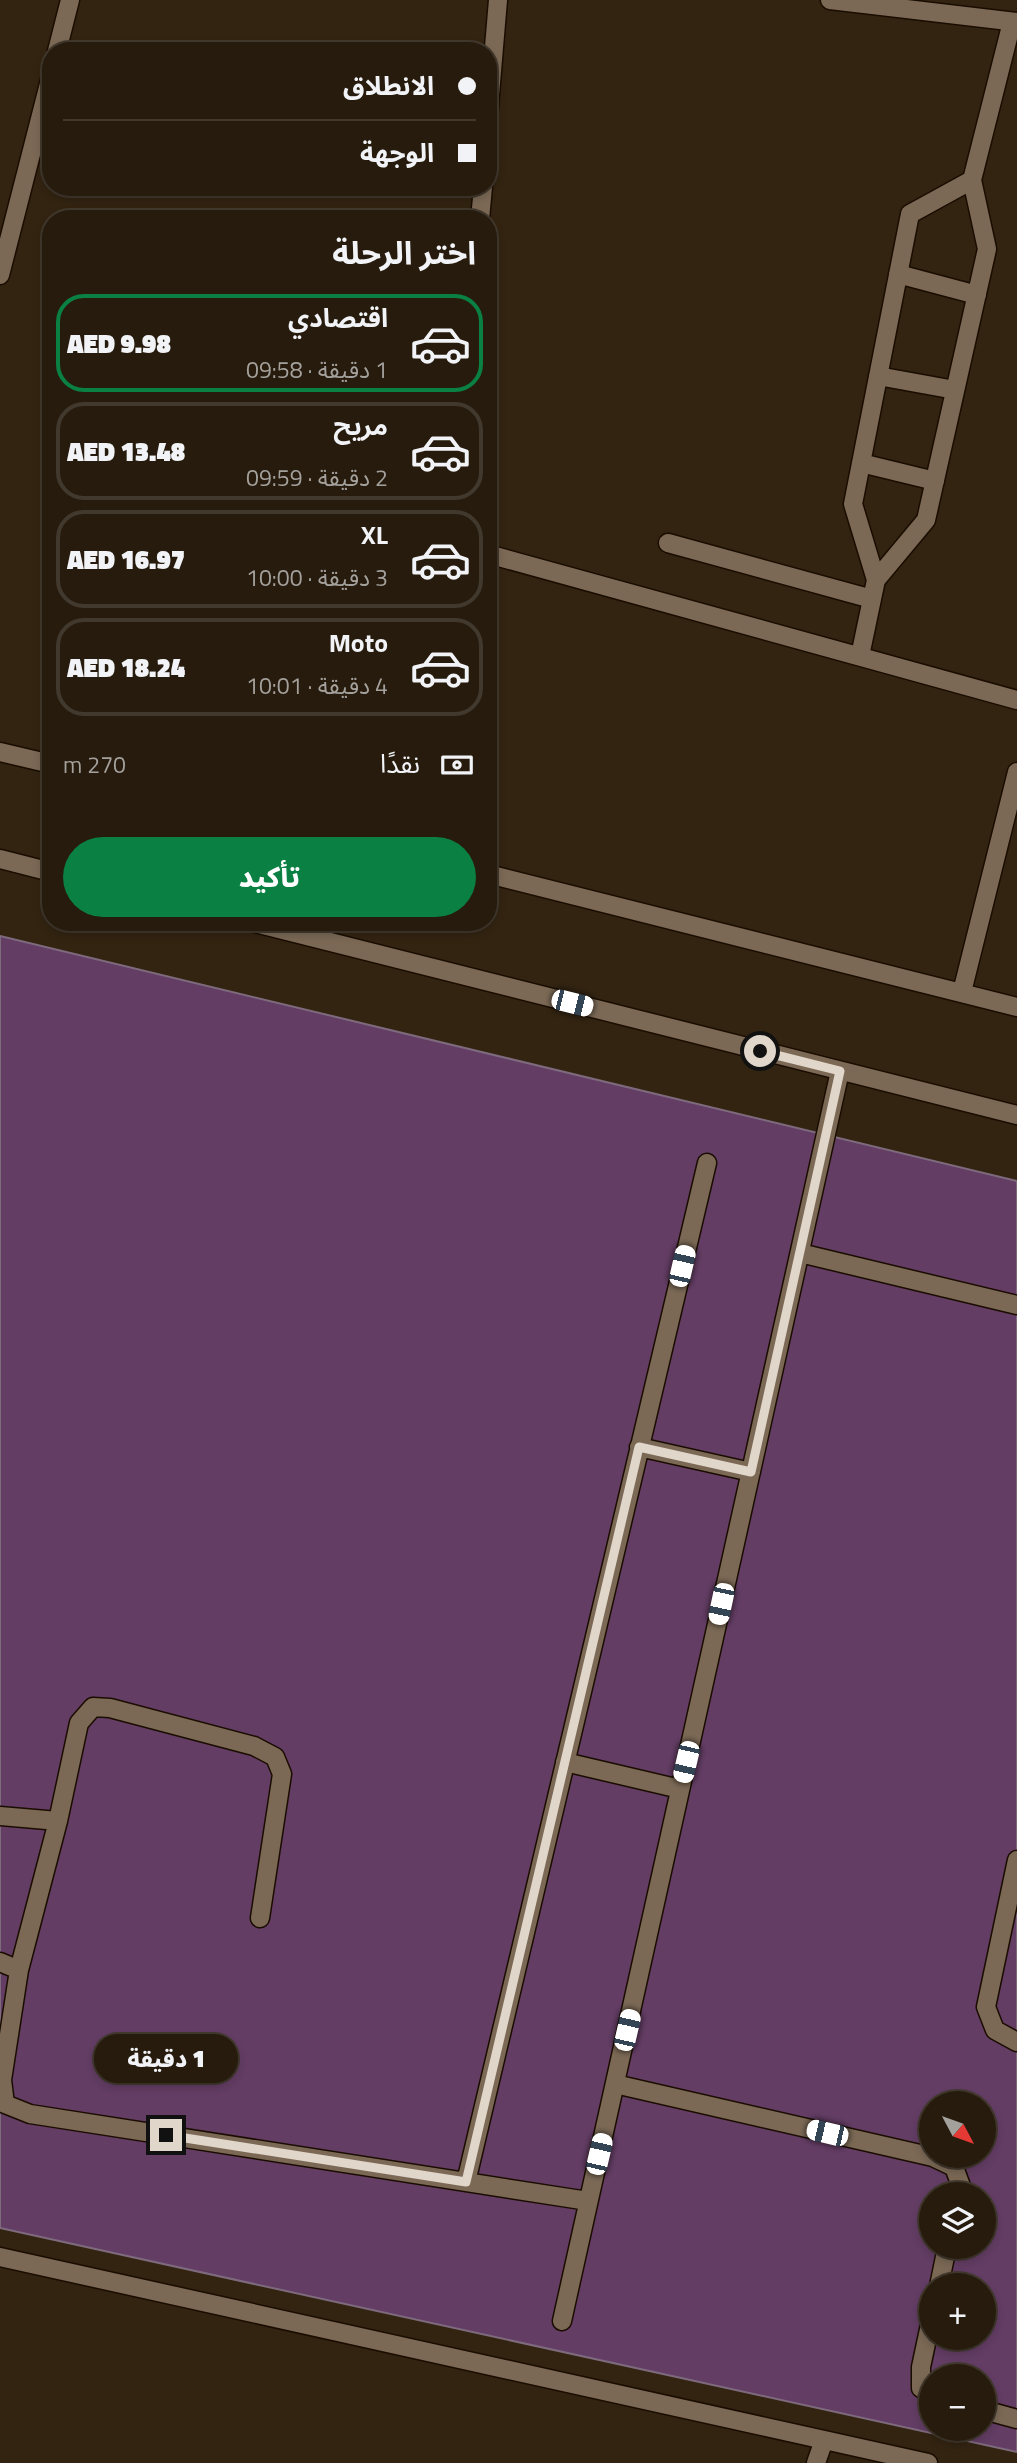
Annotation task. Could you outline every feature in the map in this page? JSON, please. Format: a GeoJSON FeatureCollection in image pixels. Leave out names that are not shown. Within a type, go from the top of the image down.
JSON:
{"type":"FeatureCollection","features":[{"type":"Feature","properties":{"kind":"street"},"geometry":{"type":"LineString","coordinates":[[59,42],[70,0]]}},
{"type":"Feature","properties":{"kind":"street"},"geometry":{"type":"LineString","coordinates":[[494,42],[498,0]]}},
{"type":"Feature","properties":{"kind":"street"},"geometry":{"type":"LineString","coordinates":[[830,0],[1014,22],[972,180],[987,249],[926,520],[876,580],[860,656]]}},
{"type":"Feature","properties":{"kind":"street"},"geometry":{"type":"LineString","coordinates":[[0,275],[42,111]]}},
{"type":"Feature","properties":{"kind":"street"},"geometry":{"type":"LineString","coordinates":[[876,580],[853,504],[910,214],[972,180]]}},
{"type":"Feature","properties":{"kind":"street"},"geometry":{"type":"LineString","coordinates":[[898,274],[977,295]]}},
{"type":"Feature","properties":{"kind":"street"},"geometry":{"type":"LineString","coordinates":[[878,376],[955,390]]}},
{"type":"Feature","properties":{"kind":"street"},"geometry":{"type":"LineString","coordinates":[[861,463],[935,481]]}},
{"type":"Feature","properties":{"kind":"street"},"geometry":{"type":"LineString","coordinates":[[668,542],[872,599]]}},
{"type":"Feature","properties":{"kind":"street"},"geometry":{"type":"LineString","coordinates":[[497,556],[1017,699]]}},
{"type":"Feature","properties":{"kind":"street"},"geometry":{"type":"LineString","coordinates":[[0,752],[42,762]]}},
{"type":"Feature","properties":{"kind":"street"},"geometry":{"type":"LineString","coordinates":[[962,992],[1017,772]]}},
{"type":"Feature","properties":{"kind":"street"},"geometry":{"type":"LineString","coordinates":[[0,859],[42,870]]}},
{"type":"Feature","properties":{"kind":"street"},"geometry":{"type":"LineString","coordinates":[[497,876],[1017,1007]]}},
{"type":"Feature","properties":{"kind":"street"},"geometry":{"type":"LineString","coordinates":[[287,931],[1017,1115]]}},
{"type":"Feature","properties":{"kind":"street"},"geometry":{"type":"LineString","coordinates":[[562,2321],[840,1071]]}},
{"type":"Feature","properties":{"kind":"street"},"geometry":{"type":"LineString","coordinates":[[466,2182],[707,1163]]}},
{"type":"Feature","properties":{"kind":"street"},"geometry":{"type":"LineString","coordinates":[[800,1253],[1017,1305]]}},
{"type":"Feature","properties":{"kind":"street"},"geometry":{"type":"LineString","coordinates":[[639,1447],[751,1472]]}},
{"type":"Feature","properties":{"kind":"street"},"geometry":{"type":"LineString","coordinates":[[260,1918],[282,1774],[275,1756],[254,1746],[110,1708],[93,1707],[79,1723],[58,1821],[19,1970],[2,2081],[5,2104],[30,2114],[588,2201]]}},
{"type":"Feature","properties":{"kind":"street"},"geometry":{"type":"LineString","coordinates":[[565,1762],[680,1789]]}},
{"type":"Feature","properties":{"kind":"street"},"geometry":{"type":"LineString","coordinates":[[0,1816],[58,1821]]}},
{"type":"Feature","properties":{"kind":"street"},"geometry":{"type":"LineString","coordinates":[[1017,1860],[1012,1904],[986,2007],[995,2030],[1017,2042]]}},
{"type":"Feature","properties":{"kind":"street"},"geometry":{"type":"LineString","coordinates":[[0,1962],[19,1970]]}},
{"type":"Feature","properties":{"kind":"street"},"geometry":{"type":"LineString","coordinates":[[615,2084],[933,2157],[954,2167],[960,2182]]}},
{"type":"Feature","properties":{"kind":"street"},"geometry":{"type":"LineString","coordinates":[[0,2257],[928,2463]]}},
{"type":"Feature","properties":{"kind":"street"},"geometry":{"type":"LineString","coordinates":[[996,2413],[1017,2419]]}},
{"type":"Feature","properties":{"kind":"street"},"geometry":{"type":"LineString","coordinates":[[816,2463],[824,2440]]}},
{"type":"Feature","properties":{"kind":"building"},"geometry":{"type":"Polygon","coordinates":[[[0,936],[1017,1181],[1017,2452],[967,2441],[996,2441],[996,2364],[919,2364],[919,2430],[0,2228],[0,936]]]}},
{"type":"Feature","properties":{"kind":"route"},"geometry":{"type":"LineString","coordinates":[[166,2135],[466,2182],[639,1447],[751,1472],[840,1071],[760,1051]]}}]}
